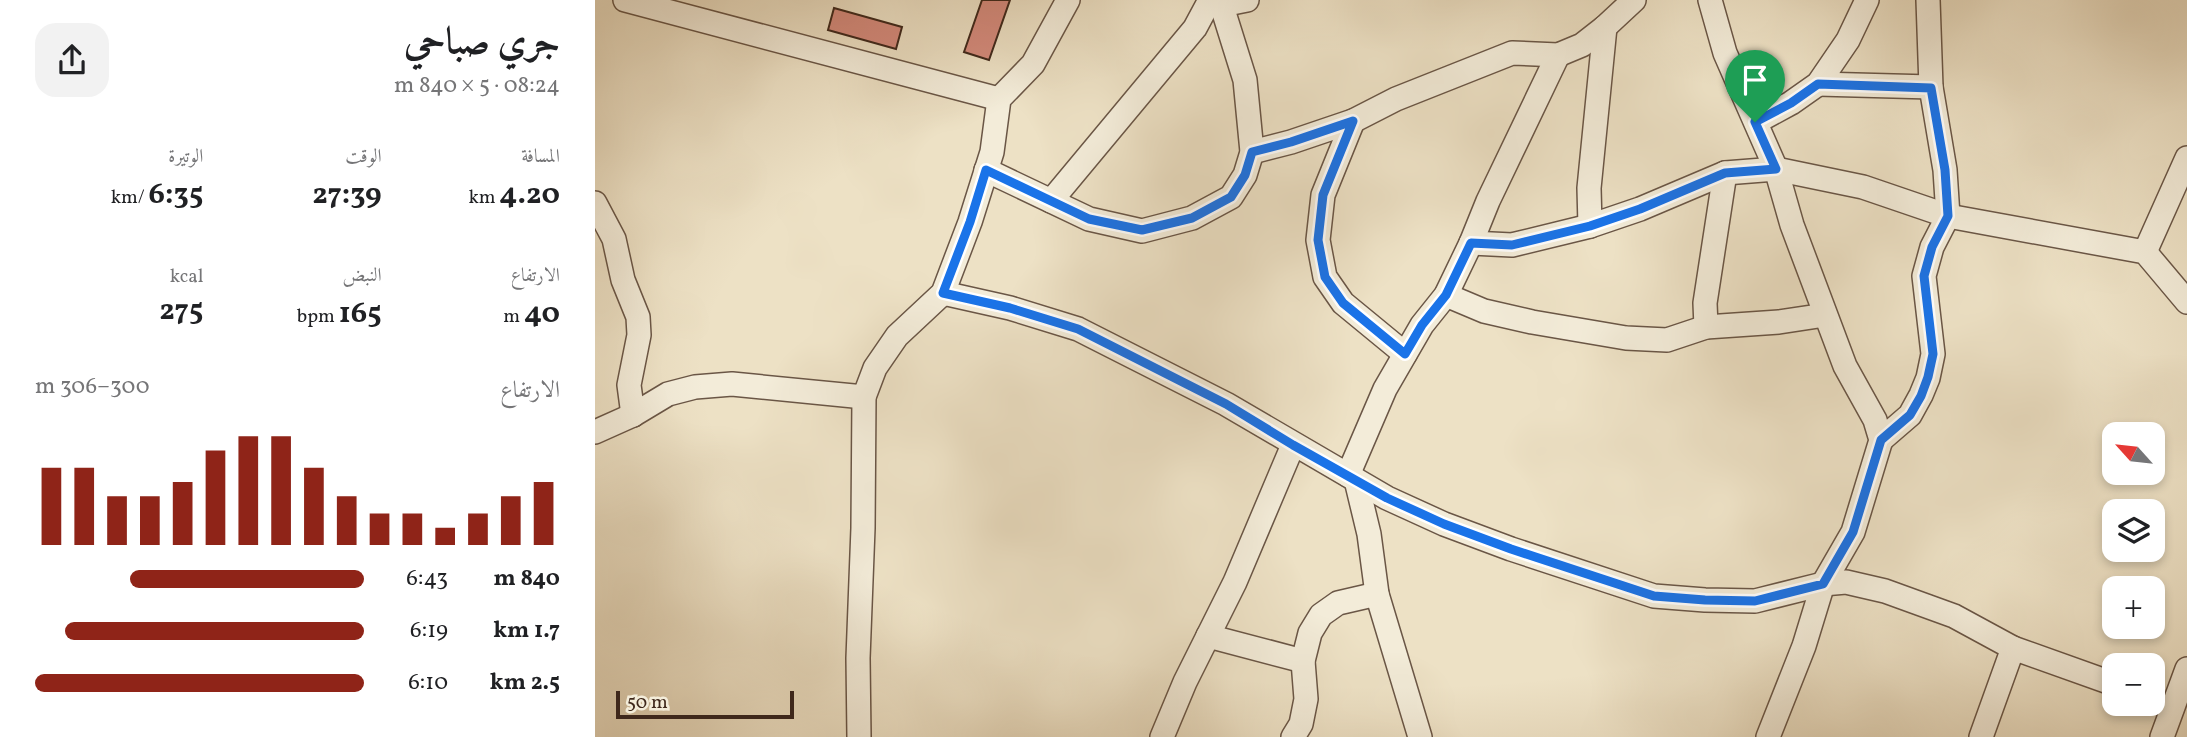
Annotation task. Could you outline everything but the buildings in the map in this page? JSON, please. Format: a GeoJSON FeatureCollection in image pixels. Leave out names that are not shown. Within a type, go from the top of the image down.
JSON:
{"type":"FeatureCollection","features":[{"type":"Feature","properties":{"kind":"street"},"geometry":{"type":"LineString","coordinates":[[625,0],[999,99]]}},
{"type":"Feature","properties":{"kind":"street"},"geometry":{"type":"LineString","coordinates":[[859,737],[858,658],[864,397],[875,368],[897,335],[943,293],[970,222],[992,152],[999,99],[1033,64],[1067,0]]}},
{"type":"Feature","properties":{"kind":"street"},"geometry":{"type":"LineString","coordinates":[[1051,201],[1217,2],[1247,0]]}},
{"type":"Feature","properties":{"kind":"street"},"geometry":{"type":"LineString","coordinates":[[1252,152],[1353,121],[1420,89],[1512,52],[1558,55],[1582,45],[1634,0]]}},
{"type":"Feature","properties":{"kind":"street"},"geometry":{"type":"LineString","coordinates":[[1710,0],[1725,53],[1776,169],[1792,225],[1825,315],[1845,366],[1875,420],[1881,440]]}},
{"type":"Feature","properties":{"kind":"street"},"geometry":{"type":"LineString","coordinates":[[1755,122],[1791,103],[1818,84],[1848,40],[1867,0]]}},
{"type":"Feature","properties":{"kind":"street"},"geometry":{"type":"LineString","coordinates":[[1768,737],[1804,646],[1823,584],[1853,532],[1881,440],[1910,415],[1921,396],[1933,354],[1924,276],[1932,247],[1948,216],[1945,170],[1931,88],[1928,0]]}},
{"type":"Feature","properties":{"kind":"street"},"geometry":{"type":"LineString","coordinates":[[986,170],[1089,219],[1142,230],[1192,218],[1231,197],[1245,175],[1252,152],[1245,80],[1217,2]]}},
{"type":"Feature","properties":{"kind":"street"},"geometry":{"type":"LineString","coordinates":[[1590,226],[1589,188],[1605,27]]}},
{"type":"Feature","properties":{"kind":"street"},"geometry":{"type":"LineString","coordinates":[[1420,737],[1377,594],[1369,534],[1352,478],[1385,389],[1422,325],[1446,295],[1558,55]]}},
{"type":"Feature","properties":{"kind":"street"},"geometry":{"type":"LineString","coordinates":[[1818,84],[1931,88]]}},
{"type":"Feature","properties":{"kind":"street"},"geometry":{"type":"LineString","coordinates":[[1353,121],[1323,195],[1318,240],[1325,277],[1343,303],[1405,354]]}},
{"type":"Feature","properties":{"kind":"street"},"geometry":{"type":"LineString","coordinates":[[2145,252],[2187,158]]}},
{"type":"Feature","properties":{"kind":"street"},"geometry":{"type":"LineString","coordinates":[[1471,243],[1512,245],[1590,226],[1640,209],[1725,173],[1776,169],[1863,187],[1948,216],[2145,252],[2187,302]]}},
{"type":"Feature","properties":{"kind":"street"},"geometry":{"type":"LineString","coordinates":[[1706,327],[1705,303],[1725,173]]}},
{"type":"Feature","properties":{"kind":"street"},"geometry":{"type":"LineString","coordinates":[[595,203],[614,239],[623,280],[638,317],[639,335],[629,385],[633,415]]}},
{"type":"Feature","properties":{"kind":"street"},"geometry":{"type":"LineString","coordinates":[[943,293],[1010,308],[1078,329],[1226,404],[1387,498],[1444,524],[1511,549],[1654,596],[1755,601],[1823,584],[1846,582],[1885,591],[1954,616],[2013,648],[2102,680]]}},
{"type":"Feature","properties":{"kind":"street"},"geometry":{"type":"LineString","coordinates":[[1446,295],[1485,311],[1626,338],[1667,340],[1706,327],[1779,322],[1825,315]]}},
{"type":"Feature","properties":{"kind":"street"},"geometry":{"type":"LineString","coordinates":[[595,432],[633,415],[668,394],[695,387],[732,384],[864,397]]}},
{"type":"Feature","properties":{"kind":"street"},"geometry":{"type":"LineString","coordinates":[[1161,737],[1235,582],[1293,445]]}},
{"type":"Feature","properties":{"kind":"street"},"geometry":{"type":"LineString","coordinates":[[1293,737],[1301,724],[1306,699],[1303,662],[1310,633],[1321,615],[1338,603],[1377,594]]}},
{"type":"Feature","properties":{"kind":"street"},"geometry":{"type":"LineString","coordinates":[[1208,636],[1303,662]]}},
{"type":"Feature","properties":{"kind":"street"},"geometry":{"type":"LineString","coordinates":[[1981,737],[2013,648]]}},
{"type":"Feature","properties":{"kind":"street"},"geometry":{"type":"LineString","coordinates":[[2162,737],[2171,705],[2187,669]]}},
{"type":"Feature","properties":{"kind":"route"},"geometry":{"type":"LineString","coordinates":[[1818,84],[1931,88],[1945,170],[1948,216],[1932,247],[1924,276],[1933,354],[1928,377],[1910,415],[1881,440],[1853,532],[1823,584],[1755,601],[1654,596],[1444,524],[1387,498],[1226,404],[1078,329],[1010,308],[943,293],[986,170],[1089,219],[1142,230],[1192,218],[1231,197],[1245,175],[1252,152],[1353,121],[1323,195],[1318,240],[1325,277],[1343,303],[1405,354],[1422,325],[1446,295],[1471,243],[1512,245],[1590,226],[1640,209],[1725,173],[1776,169],[1755,122],[1791,103],[1818,84]]}}]}
